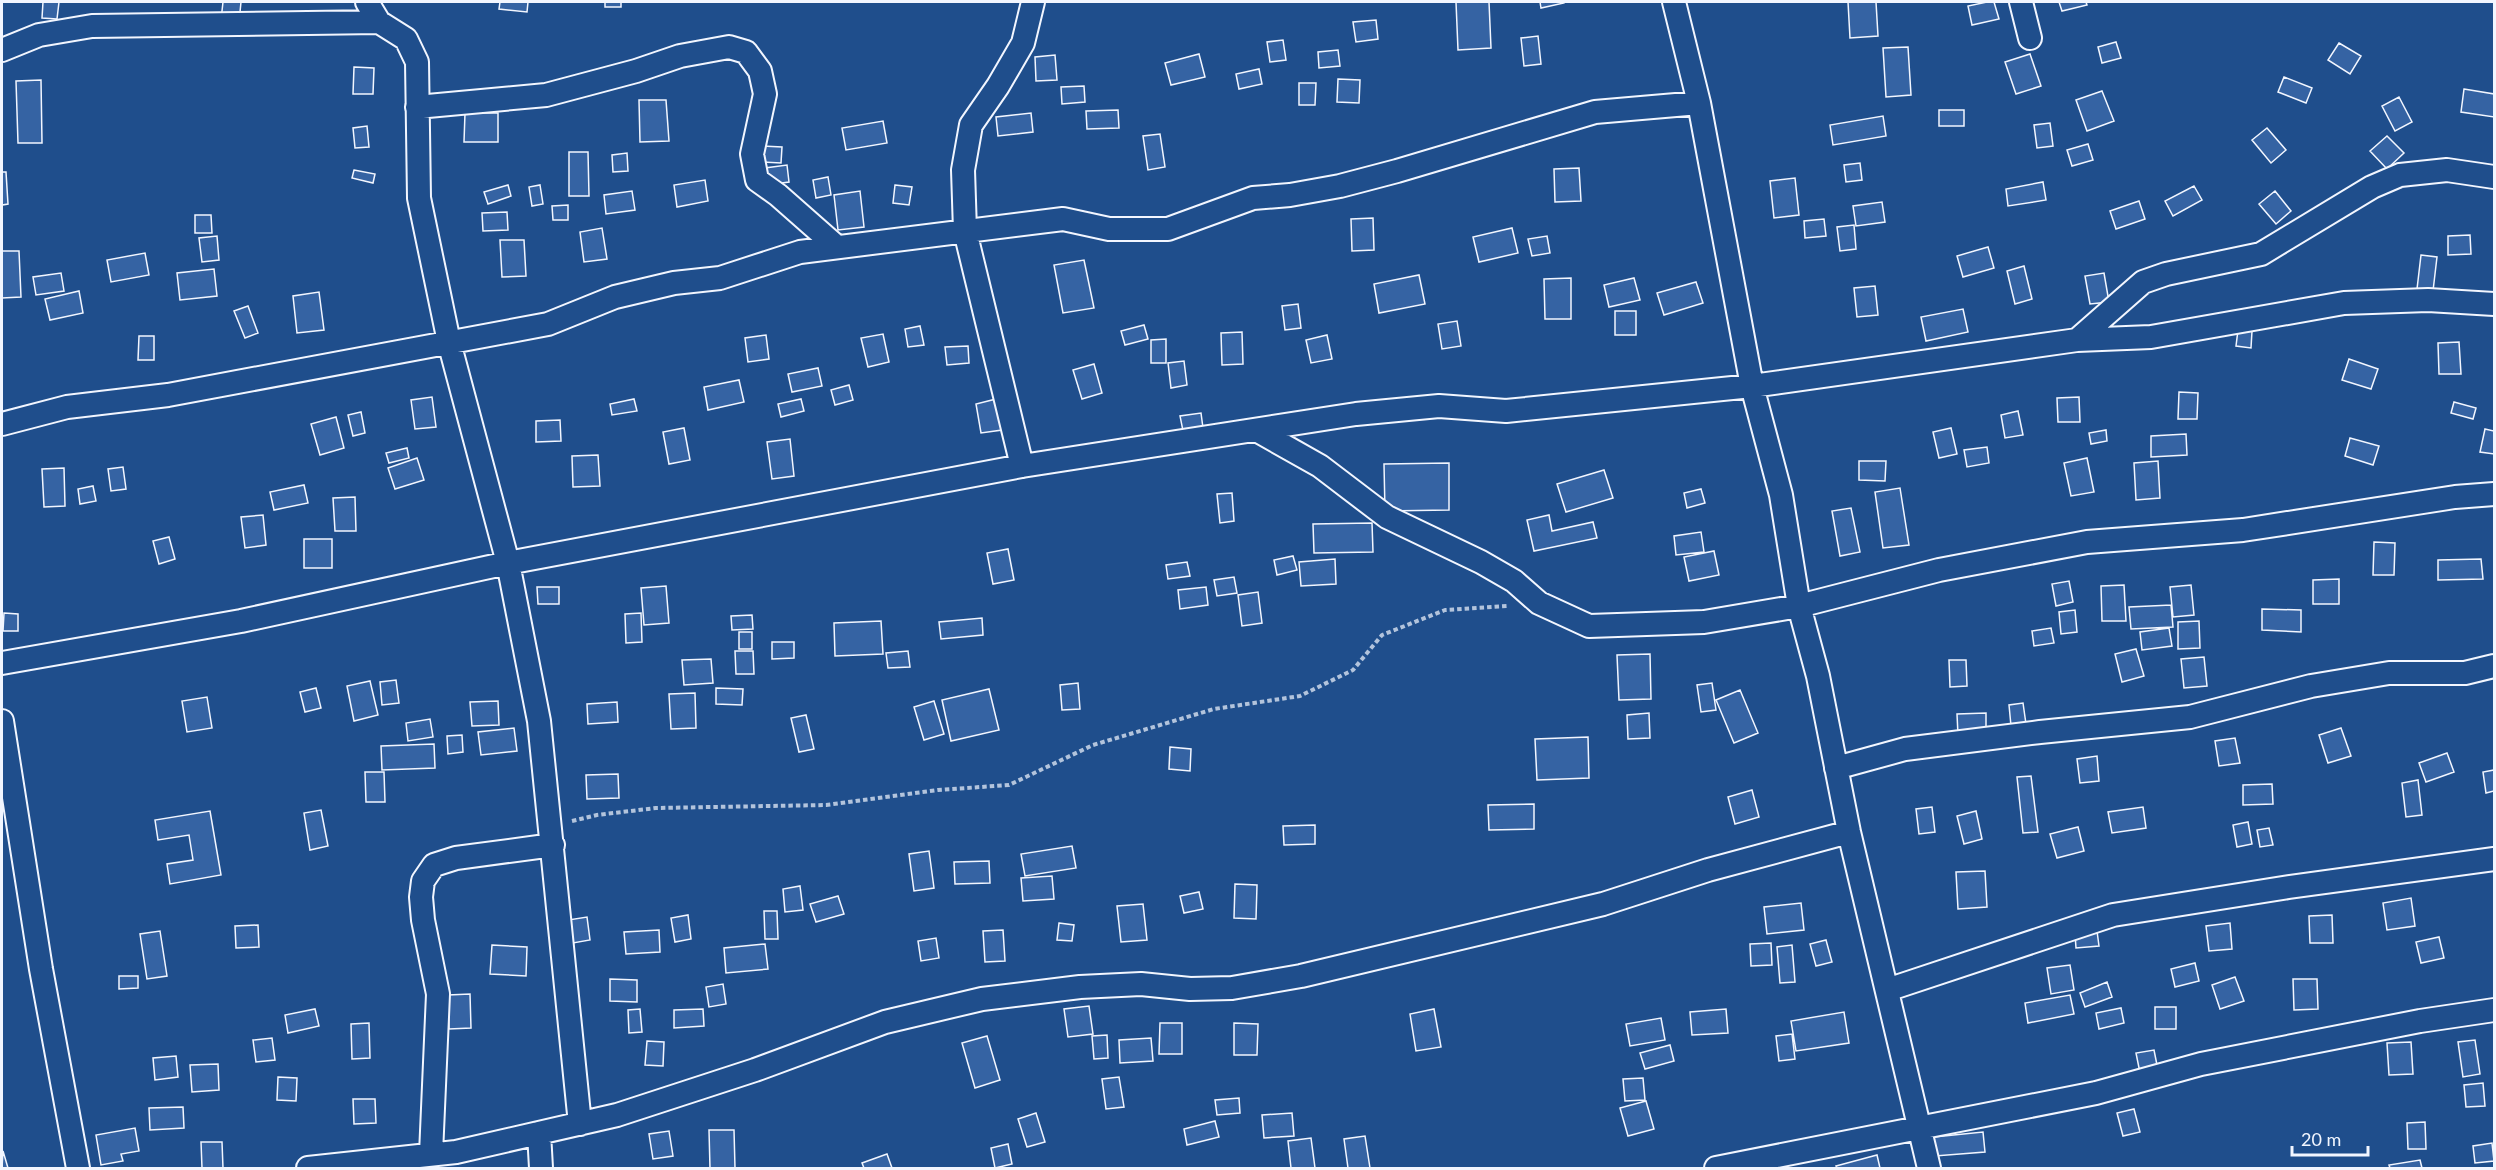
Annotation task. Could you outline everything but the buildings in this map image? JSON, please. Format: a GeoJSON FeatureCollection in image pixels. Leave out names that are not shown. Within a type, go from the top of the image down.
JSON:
{"type":"FeatureCollection","features":[{"type":"Feature","properties":{"kind":"street"},"geometry":{"type":"LineString","coordinates":[[367,2],[379,22],[406,39],[417,62],[419,198],[449,342],[508,563],[539,721],[580,1124]]}},
{"type":"Feature","properties":{"kind":"street"},"geometry":{"type":"LineString","coordinates":[[1022,466],[965,231],[963,170],[971,125],[998,86],[1023,43],[1033,2]]}},
{"type":"Feature","properties":{"kind":"street"},"geometry":{"type":"LineString","coordinates":[[1674,2],[1699,103],[1752,386],[1781,495],[1799,606],[1818,676],[1849,832],[1929,1168]]}},
{"type":"Feature","properties":{"kind":"street"},"geometry":{"type":"LineString","coordinates":[[2021,2],[2031,38]]}},
{"type":"Feature","properties":{"kind":"street"},"geometry":{"type":"LineString","coordinates":[[2,50],[39,35],[92,26],[379,22]]}},
{"type":"Feature","properties":{"kind":"street"},"geometry":{"type":"LineString","coordinates":[[417,107],[546,95],[636,71],[680,56],[729,47],[746,52],[760,71],[765,94],[752,154],[757,180],[778,195],[837,247]]}},
{"type":"Feature","properties":{"kind":"street"},"geometry":{"type":"LineString","coordinates":[[2,424],[67,407],[168,395],[548,324],[615,297],[674,283],[720,278],[800,252],[1063,219],[1108,229],[1168,229],[1253,198],[1290,195],[1340,186],[1595,112],[1699,103]]}},
{"type":"Feature","properties":{"kind":"street"},"geometry":{"type":"LineString","coordinates":[[2078,340],[2143,282],[2166,274],[2261,254],[2372,187],[2400,175],[2447,170],[2494,177]]}},
{"type":"Feature","properties":{"kind":"street"},"geometry":{"type":"LineString","coordinates":[[2,663],[241,621],[508,563],[1022,466],[1356,414],[1439,406],[1506,411],[1752,386],[2078,340],[2151,337],[2344,303],[2428,300],[2494,304]]}},
{"type":"Feature","properties":{"kind":"street"},"geometry":{"type":"LineString","coordinates":[[1258,431],[1320,466],[1387,517],[1443,542],[1514,582],[1539,603],[1589,626],[1704,622],[1799,606],[1939,570],[2087,542],[2243,530],[2494,494]]}},
{"type":"Feature","properties":{"kind":"street"},"geometry":{"type":"LineString","coordinates":[[1836,768],[1905,749],[1925,746],[2190,717],[2310,686],[2389,673],[2465,673],[2494,666]]}},
{"type":"Feature","properties":{"kind":"street"},"geometry":{"type":"LineString","coordinates":[[2,720],[41,969],[78,1168]]}},
{"type":"Feature","properties":{"kind":"street"},"geometry":{"type":"LineString","coordinates":[[308,1168],[456,1152],[617,1115],[734,1077],[885,1022],[982,999],[1080,987],[1141,984],[1190,989],[1232,988],[1300,976],[1603,904],[1708,870],[1849,832]]}},
{"type":"Feature","properties":{"kind":"street"},"geometry":{"type":"LineString","coordinates":[[431,1154],[438,994],[423,920],[420,897],[423,881],[434,865],[552,836]]}},
{"type":"Feature","properties":{"kind":"street"},"geometry":{"type":"LineString","coordinates":[[1887,990],[2113,915],[2289,887],[2493,865]]}},
{"type":"Feature","properties":{"kind":"street"},"geometry":{"type":"LineString","coordinates":[[1716,1168],[1921,1130],[2096,1094],[2201,1064],[2420,1021],[2494,1010]]}},
{"type":"Feature","properties":{"kind":"street"},"geometry":{"type":"LineString","coordinates":[[539,1133],[541,1168]]}},
{"type":"Feature","properties":{"kind":"path"},"geometry":{"type":"LineString","coordinates":[[552,836],[597,815],[656,808],[826,805],[938,790],[1009,785],[1093,745],[1215,709],[1300,696],[1353,670],[1382,635],[1445,610],[1539,603]]}}]}
